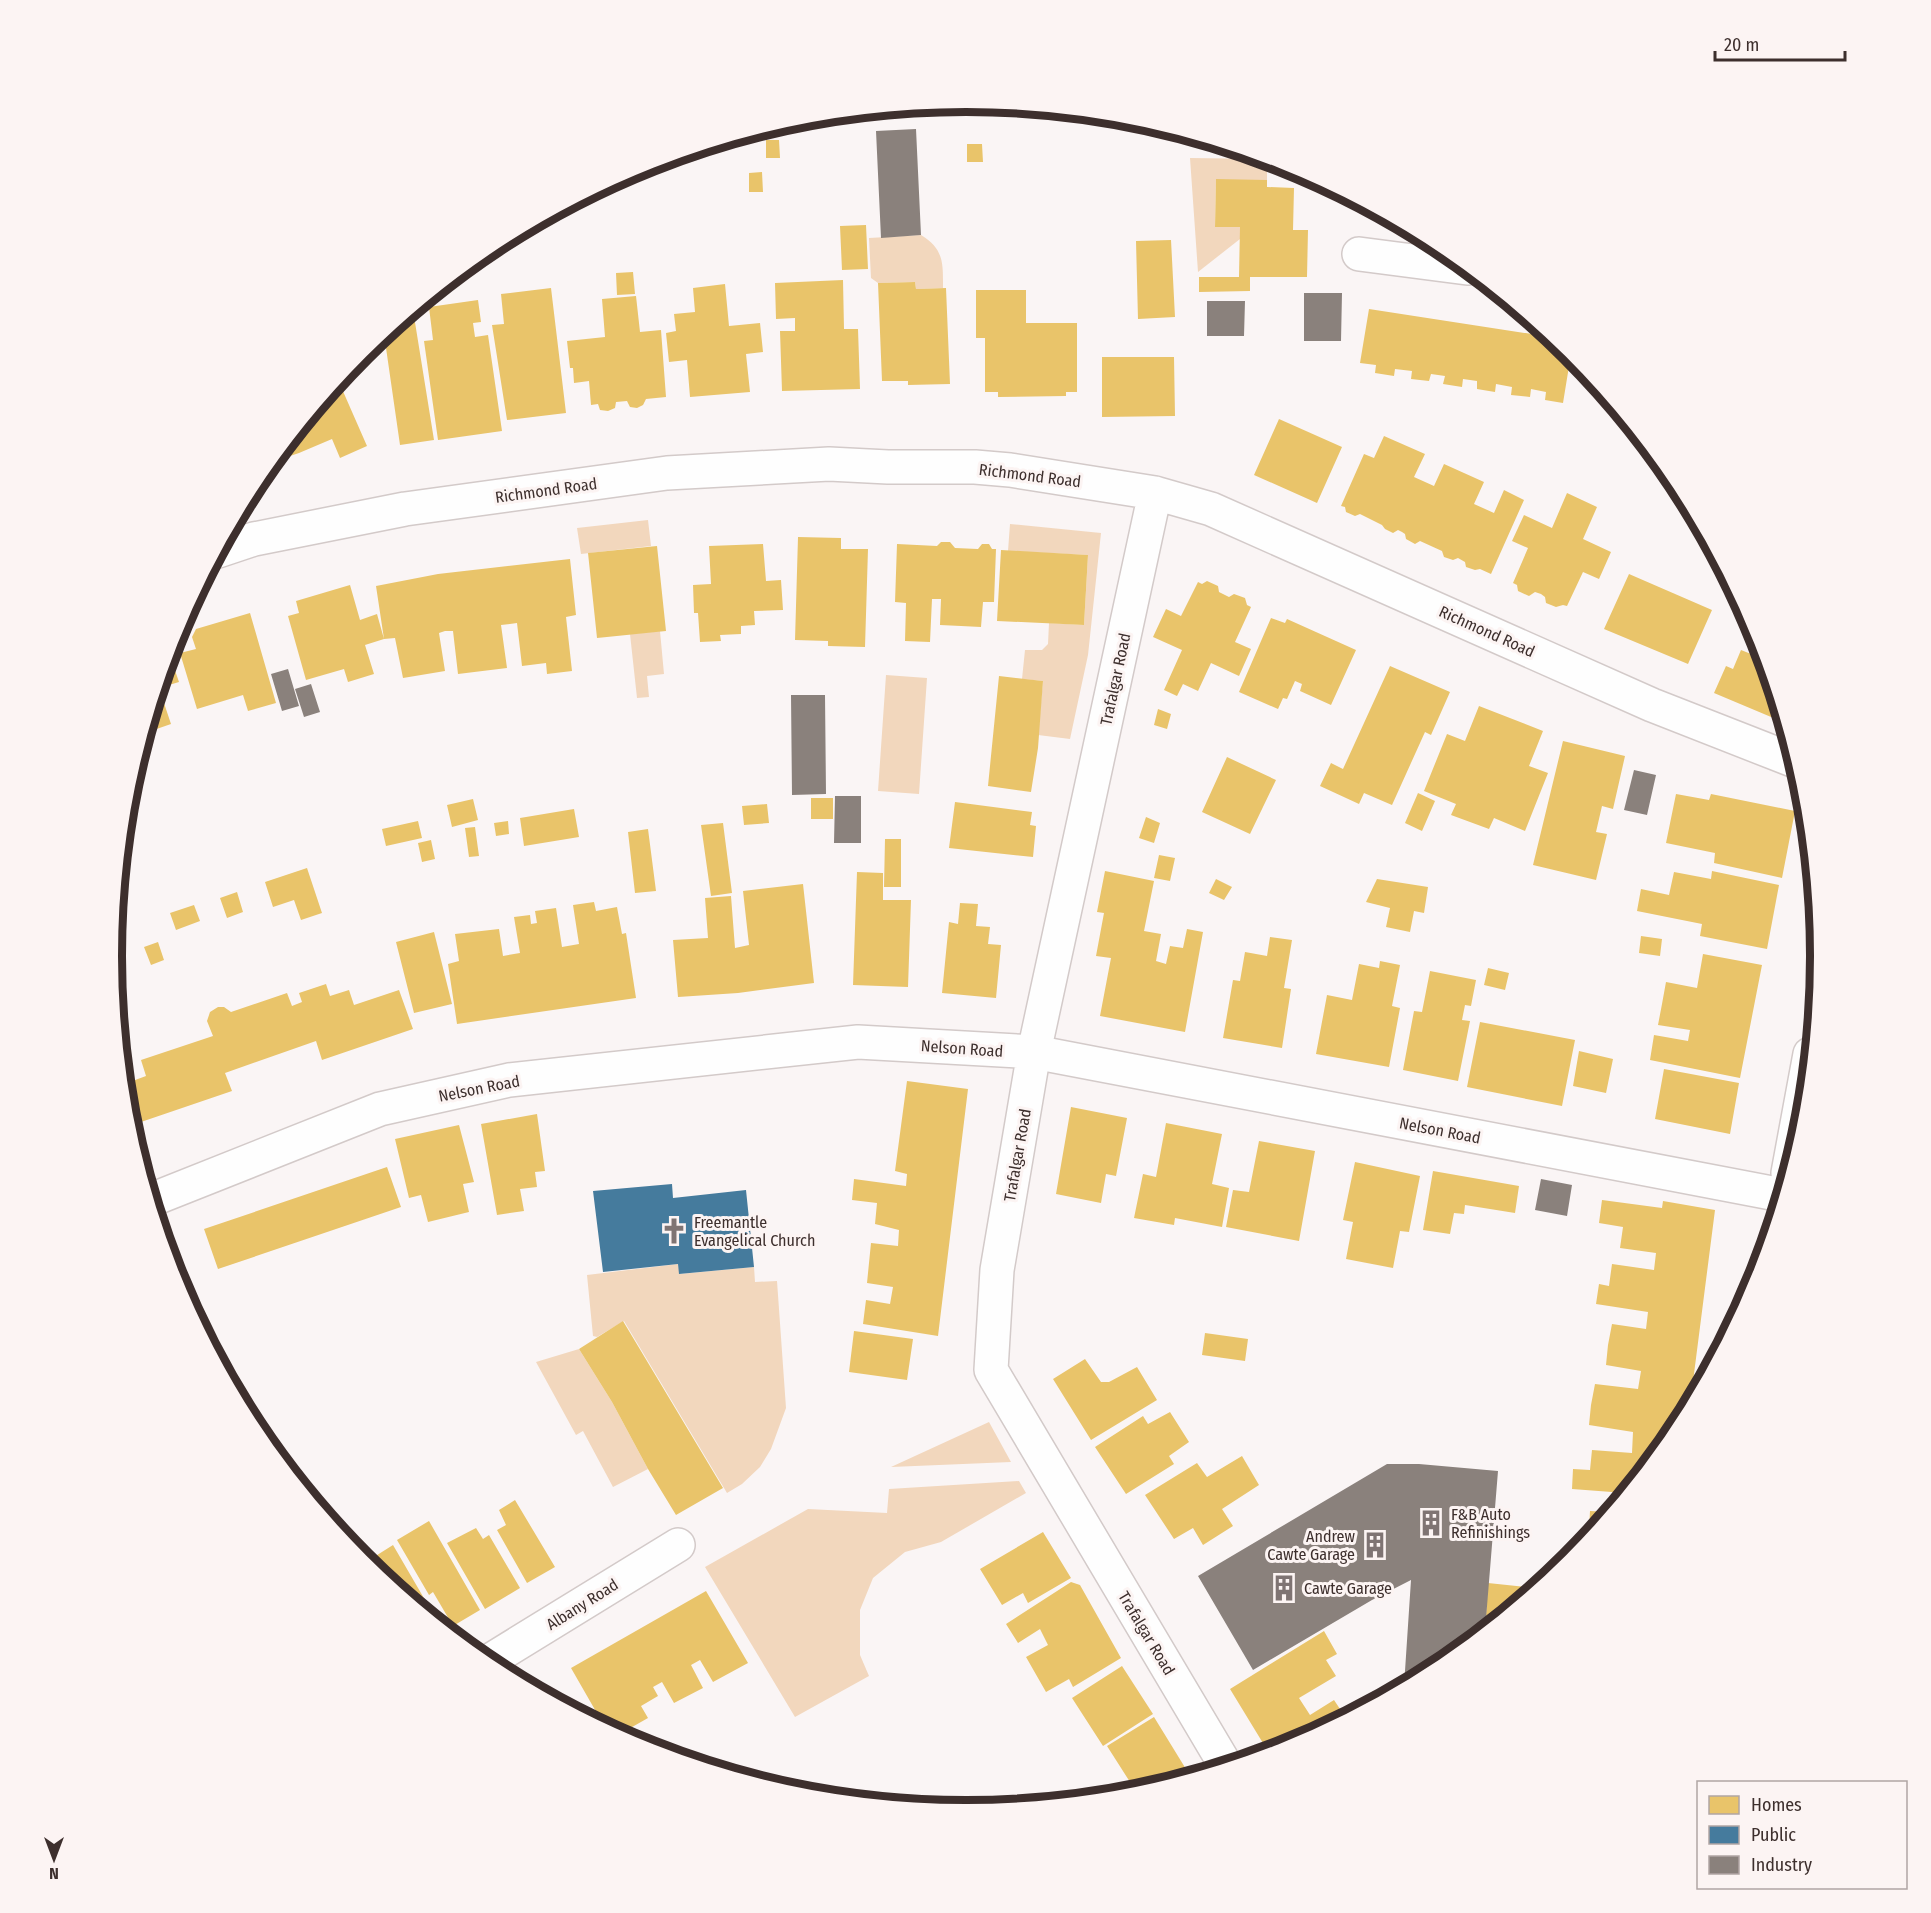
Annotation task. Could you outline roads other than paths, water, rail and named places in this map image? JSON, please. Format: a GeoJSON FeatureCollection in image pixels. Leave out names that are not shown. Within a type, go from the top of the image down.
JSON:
{"type":"FeatureCollection","features":[{"type":"Feature","properties":{"kind":"street"},"geometry":{"type":"LineString","coordinates":[[1359,254],[1449,266]]}},
{"type":"Feature","properties":{"kind":"street","name":"Richmond Road"},"geometry":{"type":"LineString","coordinates":[[228,548],[254,539],[388,512],[668,473],[829,464],[975,467],[1010,470],[1155,493],[1210,509],[1652,705],[1785,757]]}},
{"type":"Feature","properties":{"kind":"street","name":"Trafalgar Road"},"geometry":{"type":"LineString","coordinates":[[1155,493],[1034,1052],[997,1269],[991,1370],[1223,1760]]}},
{"type":"Feature","properties":{"kind":"street","name":"Nelson Road"},"geometry":{"type":"LineString","coordinates":[[157,1198],[380,1109],[508,1080],[770,1053],[851,1042],[1034,1052],[1775,1194]]}},
{"type":"Feature","properties":{"kind":"street","name":"Albany Road"},"geometry":{"type":"LineString","coordinates":[[496,1657],[678,1545]]}},
{"type":"Feature","properties":{"kind":"place","name":"Freemantle Evangelical Church"},"geometry":{"type":"Point","coordinates":[674,1231]}},
{"type":"Feature","properties":{"kind":"place","name":"F&B Auto Refinishings"},"geometry":{"type":"Point","coordinates":[1431,1523]}},
{"type":"Feature","properties":{"kind":"place","name":"Andrew Cawte Garage"},"geometry":{"type":"Point","coordinates":[1375,1545]}},
{"type":"Feature","properties":{"kind":"place","name":"Cawte Garage"},"geometry":{"type":"Point","coordinates":[1284,1588]}}]}
